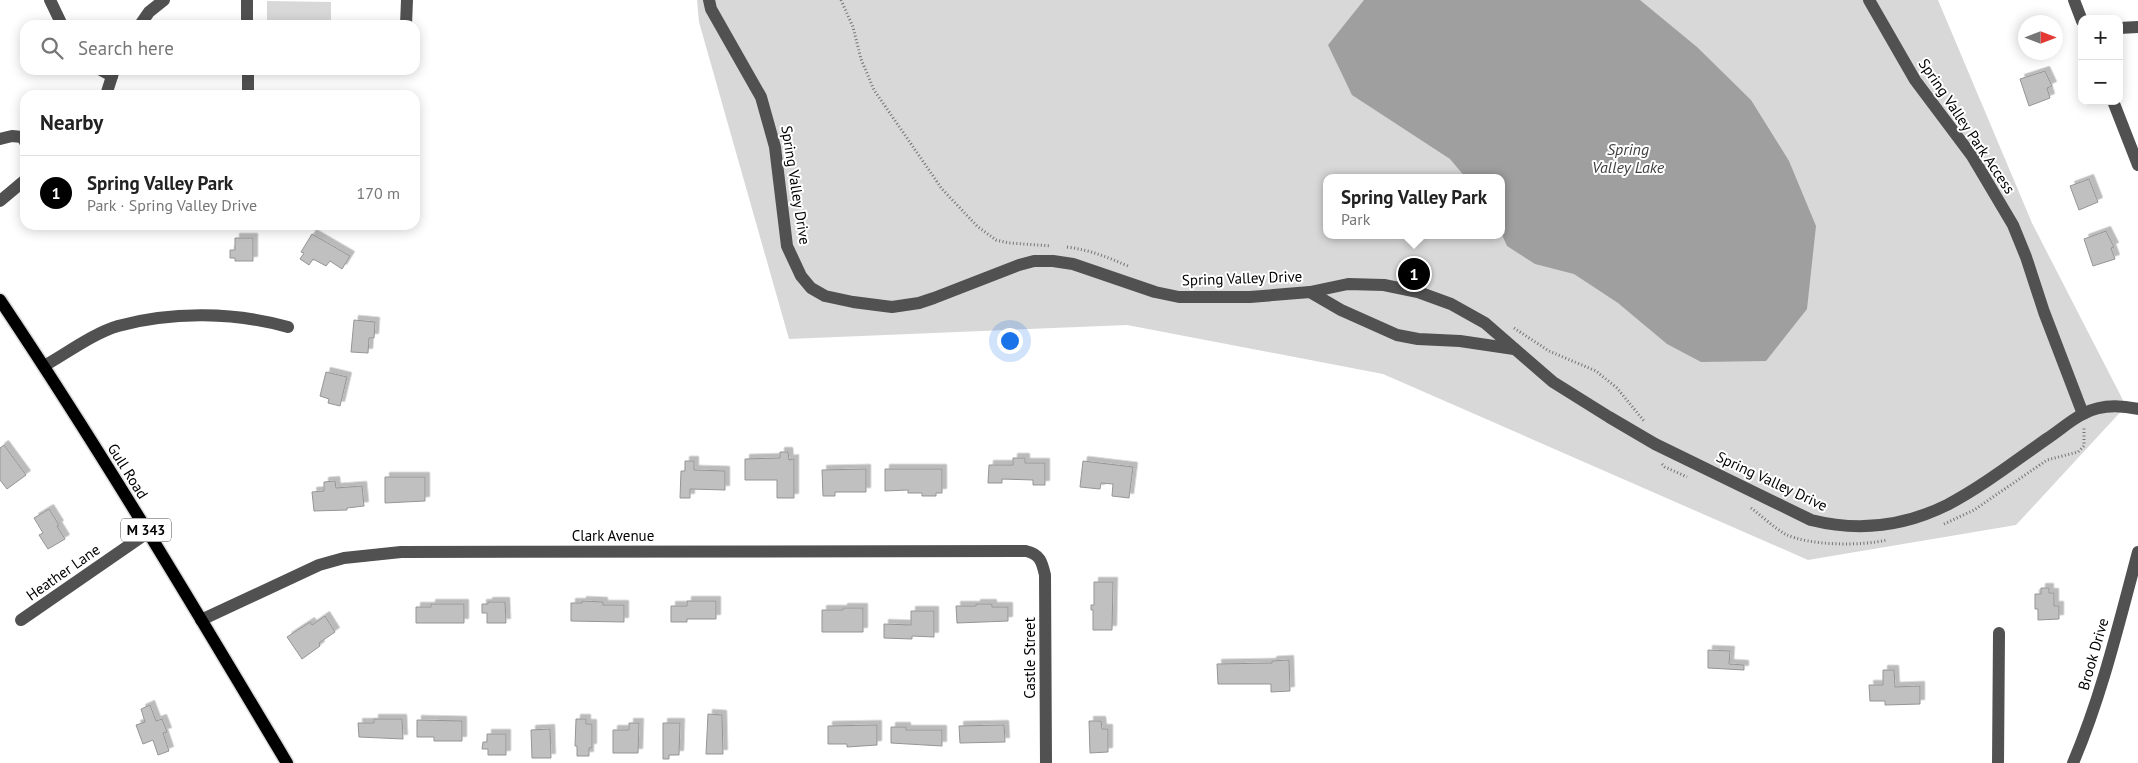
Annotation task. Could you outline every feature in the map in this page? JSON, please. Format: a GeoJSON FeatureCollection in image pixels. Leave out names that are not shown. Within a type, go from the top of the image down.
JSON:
{"type":"FeatureCollection","features":[{"type":"Feature","properties":{"kind":"main road","name":"Gull Road"},"geometry":{"type":"LineString","coordinates":[[0,300],[44,366],[287,763]]}},
{"type":"Feature","properties":{"kind":"street"},"geometry":{"type":"LineString","coordinates":[[50,0],[60,20]]}},
{"type":"Feature","properties":{"kind":"street"},"geometry":{"type":"LineString","coordinates":[[143,20],[149,12],[164,0]]}},
{"type":"Feature","properties":{"kind":"street"},"geometry":{"type":"LineString","coordinates":[[247,0],[247,20]]}},
{"type":"Feature","properties":{"kind":"street"},"geometry":{"type":"LineString","coordinates":[[406,20],[407,0]]}},
{"type":"Feature","properties":{"kind":"street","name":"Spring Valley Drive"},"geometry":{"type":"LineString","coordinates":[[709,0],[711,10],[753,80],[764,105],[775,147],[787,246],[801,276],[812,288],[825,296],[892,307],[919,303],[1019,264],[1034,261],[1073,264],[1155,292],[1179,297],[1250,297],[1310,292],[1348,284],[1384,285],[1418,292],[1451,304],[1485,322],[1554,382],[1608,418],[1655,444],[1811,520],[1837,526],[1862,528],[1888,525],[1921,516],[1946,505],[1992,478],[2083,414],[2113,406],[2138,409]]}},
{"type":"Feature","properties":{"kind":"street","name":"Spring Valley Park Access"},"geometry":{"type":"LineString","coordinates":[[1870,0],[1915,80],[1972,156],[2012,225],[2026,257],[2044,312],[2083,414]]}},
{"type":"Feature","properties":{"kind":"street"},"geometry":{"type":"LineString","coordinates":[[2074,0],[2080,15]]}},
{"type":"Feature","properties":{"kind":"street"},"geometry":{"type":"LineString","coordinates":[[2123,28],[2138,27]]}},
{"type":"Feature","properties":{"kind":"street"},"geometry":{"type":"LineString","coordinates":[[107,90],[109,75]]}},
{"type":"Feature","properties":{"kind":"street"},"geometry":{"type":"LineString","coordinates":[[248,75],[248,90]]}},
{"type":"Feature","properties":{"kind":"street"},"geometry":{"type":"LineString","coordinates":[[2115,105],[2138,165]]}},
{"type":"Feature","properties":{"kind":"street"},"geometry":{"type":"LineString","coordinates":[[0,138],[20,137]]}},
{"type":"Feature","properties":{"kind":"street"},"geometry":{"type":"LineString","coordinates":[[0,200],[20,184]]}},
{"type":"Feature","properties":{"kind":"street","name":"Spring Valley Drive"},"geometry":{"type":"LineString","coordinates":[[1310,292],[1341,310],[1398,335],[1418,339],[1460,341],[1514,349]]}},
{"type":"Feature","properties":{"kind":"street"},"geometry":{"type":"LineString","coordinates":[[44,366],[118,326],[152,320],[195,316],[250,318],[288,327]]}},
{"type":"Feature","properties":{"kind":"street","name":"Heather Lane"},"geometry":{"type":"LineString","coordinates":[[21,620],[147,533]]}},
{"type":"Feature","properties":{"kind":"street","name":"Clark Avenue"},"geometry":{"type":"LineString","coordinates":[[201,620],[319,565],[344,558],[401,552],[1026,551],[1037,555]]}},
{"type":"Feature","properties":{"kind":"street","name":"Brook Drive"},"geometry":{"type":"LineString","coordinates":[[2073,763],[2087,731],[2101,688],[2138,552]]}},
{"type":"Feature","properties":{"kind":"street","name":"Castle Street"},"geometry":{"type":"LineString","coordinates":[[1037,555],[1041,560],[1045,587],[1046,763]]}},
{"type":"Feature","properties":{"kind":"street"},"geometry":{"type":"LineString","coordinates":[[1998,763],[1999,633]]}},
{"type":"Feature","properties":{"kind":"shaded area"},"geometry":{"type":"Polygon","coordinates":[[[697,0],[1938,0],[2032,223],[2126,406],[2016,525],[1808,560],[1383,374],[1127,325],[789,339],[699,22],[697,0]]]}},
{"type":"Feature","properties":{"kind":"shaded area"},"geometry":{"type":"Polygon","coordinates":[[[267,1],[331,2],[331,20],[267,20],[267,1]]]}},
{"type":"Feature","properties":{"kind":"water","name":"Spring Valley Lake"},"geometry":{"type":"Polygon","coordinates":[[[1364,0],[1640,0],[1697,47],[1751,100],[1789,161],[1816,226],[1807,309],[1766,361],[1701,362],[1667,344],[1618,303],[1574,274],[1535,264],[1507,246],[1504,239],[1505,174],[1463,174],[1450,159],[1352,95],[1328,45],[1364,0]]]}},
{"type":"Feature","properties":{"kind":"building"},"geometry":{"type":"Polygon","coordinates":[[[2045,71],[2052,86],[2047,88],[2050,98],[2029,106],[2020,79],[2045,71]]]}},
{"type":"Feature","properties":{"kind":"building"},"geometry":{"type":"Polygon","coordinates":[[[2089,179],[2098,202],[2079,210],[2070,186],[2089,179]]]}},
{"type":"Feature","properties":{"kind":"building"},"geometry":{"type":"Polygon","coordinates":[[[2106,231],[2114,247],[2111,248],[2115,259],[2093,266],[2084,239],[2106,231]]]}},
{"type":"Feature","properties":{"kind":"building"},"geometry":{"type":"Polygon","coordinates":[[[312,234],[350,256],[342,269],[330,261],[326,266],[313,259],[309,265],[300,259],[304,253],[301,252],[312,234]]]}},
{"type":"Feature","properties":{"kind":"building"},"geometry":{"type":"Polygon","coordinates":[[[235,238],[253,238],[253,261],[235,261],[235,258],[230,258],[230,250],[235,250],[235,238]]]}},
{"type":"Feature","properties":{"kind":"building"},"geometry":{"type":"Polygon","coordinates":[[[354,320],[375,322],[374,338],[369,338],[368,353],[351,352],[354,320]]]}},
{"type":"Feature","properties":{"kind":"building"},"geometry":{"type":"Polygon","coordinates":[[[326,372],[347,377],[340,406],[328,403],[329,399],[320,396],[326,372]]]}},
{"type":"Feature","properties":{"kind":"building"},"geometry":{"type":"Polygon","coordinates":[[[4,445],[26,475],[7,489],[0,480],[0,448],[4,445]]]}},
{"type":"Feature","properties":{"kind":"building"},"geometry":{"type":"Polygon","coordinates":[[[780,452],[788,452],[789,460],[794,459],[794,498],[777,498],[777,480],[745,480],[745,459],[780,458],[780,452]]]}},
{"type":"Feature","properties":{"kind":"building"},"geometry":{"type":"Polygon","coordinates":[[[1013,458],[1025,458],[1025,463],[1045,463],[1045,485],[1033,485],[1033,480],[1002,479],[1002,483],[988,483],[989,465],[1013,465],[1013,458]]]}},
{"type":"Feature","properties":{"kind":"building"},"geometry":{"type":"Polygon","coordinates":[[[685,461],[694,461],[694,470],[725,471],[725,490],[690,489],[690,498],[680,498],[681,471],[685,471],[685,461]]]}},
{"type":"Feature","properties":{"kind":"building"},"geometry":{"type":"Polygon","coordinates":[[[1083,461],[1133,467],[1129,498],[1112,496],[1113,484],[1101,483],[1100,489],[1080,487],[1083,461]]]}},
{"type":"Feature","properties":{"kind":"building"},"geometry":{"type":"Polygon","coordinates":[[[866,469],[866,492],[835,492],[835,496],[823,496],[822,470],[866,469]]]}},
{"type":"Feature","properties":{"kind":"building"},"geometry":{"type":"Polygon","coordinates":[[[885,469],[942,469],[942,493],[936,493],[936,496],[922,496],[922,493],[908,493],[908,490],[885,491],[885,469]]]}},
{"type":"Feature","properties":{"kind":"building"},"geometry":{"type":"Polygon","coordinates":[[[385,477],[425,477],[425,501],[385,503],[385,477]]]}},
{"type":"Feature","properties":{"kind":"building"},"geometry":{"type":"Polygon","coordinates":[[[335,481],[336,488],[362,486],[364,506],[347,508],[347,510],[314,511],[312,492],[324,491],[324,482],[335,481]]]}},
{"type":"Feature","properties":{"kind":"building"},"geometry":{"type":"Polygon","coordinates":[[[49,509],[65,539],[48,549],[39,535],[43,533],[34,518],[49,509]]]}},
{"type":"Feature","properties":{"kind":"building"},"geometry":{"type":"Polygon","coordinates":[[[1094,582],[1113,582],[1112,630],[1093,630],[1093,610],[1091,610],[1091,605],[1094,605],[1094,582]]]}},
{"type":"Feature","properties":{"kind":"building"},"geometry":{"type":"Polygon","coordinates":[[[2041,588],[2049,588],[2049,593],[2054,593],[2054,606],[2059,606],[2059,619],[2038,620],[2038,609],[2035,609],[2035,594],[2041,594],[2041,588]]]}},
{"type":"Feature","properties":{"kind":"building"},"geometry":{"type":"Polygon","coordinates":[[[582,601],[603,602],[603,605],[624,605],[624,622],[571,621],[571,603],[582,603],[582,601]]]}},
{"type":"Feature","properties":{"kind":"building"},"geometry":{"type":"Polygon","coordinates":[[[687,601],[716,601],[716,619],[687,619],[687,622],[671,622],[671,606],[687,606],[687,601]]]}},
{"type":"Feature","properties":{"kind":"building"},"geometry":{"type":"Polygon","coordinates":[[[488,602],[505,602],[506,623],[487,623],[487,613],[482,613],[482,604],[488,604],[488,602]]]}},
{"type":"Feature","properties":{"kind":"building"},"geometry":{"type":"Polygon","coordinates":[[[431,604],[464,604],[464,623],[416,623],[416,607],[431,607],[431,604]]]}},
{"type":"Feature","properties":{"kind":"building"},"geometry":{"type":"Polygon","coordinates":[[[976,604],[1008,607],[1008,621],[957,623],[956,606],[976,606],[976,604]]]}},
{"type":"Feature","properties":{"kind":"building"},"geometry":{"type":"Polygon","coordinates":[[[843,608],[863,608],[863,632],[822,632],[822,610],[843,610],[843,608]]]}},
{"type":"Feature","properties":{"kind":"building"},"geometry":{"type":"Polygon","coordinates":[[[911,611],[934,611],[934,637],[912,636],[912,639],[884,638],[884,624],[911,625],[911,611]]]}},
{"type":"Feature","properties":{"kind":"building"},"geometry":{"type":"Polygon","coordinates":[[[325,616],[335,632],[319,643],[320,646],[302,659],[287,637],[310,622],[312,625],[325,616]]]}},
{"type":"Feature","properties":{"kind":"building"},"geometry":{"type":"Polygon","coordinates":[[[1708,650],[1730,651],[1729,664],[1744,665],[1744,670],[1708,668],[1708,650]]]}},
{"type":"Feature","properties":{"kind":"building"},"geometry":{"type":"Polygon","coordinates":[[[1289,660],[1290,691],[1271,692],[1271,684],[1218,684],[1217,664],[1272,663],[1272,661],[1289,660]]]}},
{"type":"Feature","properties":{"kind":"building"},"geometry":{"type":"Polygon","coordinates":[[[1883,670],[1894,670],[1895,687],[1920,686],[1920,704],[1885,705],[1885,701],[1870,701],[1869,685],[1883,685],[1883,670]]]}},
{"type":"Feature","properties":{"kind":"building"},"geometry":{"type":"Polygon","coordinates":[[[150,705],[156,721],[162,719],[167,732],[163,733],[169,751],[158,755],[153,740],[143,744],[136,725],[145,722],[141,709],[150,705]]]}},
{"type":"Feature","properties":{"kind":"building"},"geometry":{"type":"Polygon","coordinates":[[[708,714],[722,715],[723,754],[706,754],[708,714]]]}},
{"type":"Feature","properties":{"kind":"building"},"geometry":{"type":"Polygon","coordinates":[[[374,719],[402,719],[403,739],[359,737],[358,723],[374,723],[374,719]]]}},
{"type":"Feature","properties":{"kind":"building"},"geometry":{"type":"Polygon","coordinates":[[[576,719],[586,719],[586,724],[592,724],[592,748],[589,748],[589,756],[577,756],[577,746],[575,746],[576,719]]]}},
{"type":"Feature","properties":{"kind":"building"},"geometry":{"type":"Polygon","coordinates":[[[417,720],[462,721],[462,741],[434,741],[434,737],[417,737],[417,720]]]}},
{"type":"Feature","properties":{"kind":"building"},"geometry":{"type":"Polygon","coordinates":[[[1089,721],[1101,721],[1102,729],[1108,729],[1108,752],[1090,753],[1089,721]]]}},
{"type":"Feature","properties":{"kind":"building"},"geometry":{"type":"Polygon","coordinates":[[[629,723],[639,723],[638,753],[613,753],[613,730],[629,730],[629,723]]]}},
{"type":"Feature","properties":{"kind":"building"},"geometry":{"type":"Polygon","coordinates":[[[663,723],[680,723],[679,755],[669,755],[669,759],[663,759],[663,723]]]}},
{"type":"Feature","properties":{"kind":"building"},"geometry":{"type":"Polygon","coordinates":[[[877,725],[877,745],[847,747],[847,744],[828,744],[828,726],[877,725]]]}},
{"type":"Feature","properties":{"kind":"building"},"geometry":{"type":"Polygon","coordinates":[[[1004,725],[1005,742],[960,743],[959,726],[1004,725]]]}},
{"type":"Feature","properties":{"kind":"building"},"geometry":{"type":"Polygon","coordinates":[[[891,727],[906,727],[906,730],[942,730],[942,746],[891,743],[891,727]]]}},
{"type":"Feature","properties":{"kind":"building"},"geometry":{"type":"Polygon","coordinates":[[[550,729],[551,758],[532,758],[531,730],[550,729]]]}},
{"type":"Feature","properties":{"kind":"building"},"geometry":{"type":"Polygon","coordinates":[[[487,734],[506,734],[506,755],[488,755],[488,749],[482,749],[483,742],[487,742],[487,734]]]}},
{"type":"Feature","properties":{"kind":"place","name":"Spring Valley Park"},"geometry":{"type":"Point","coordinates":[1414,274]}}]}
